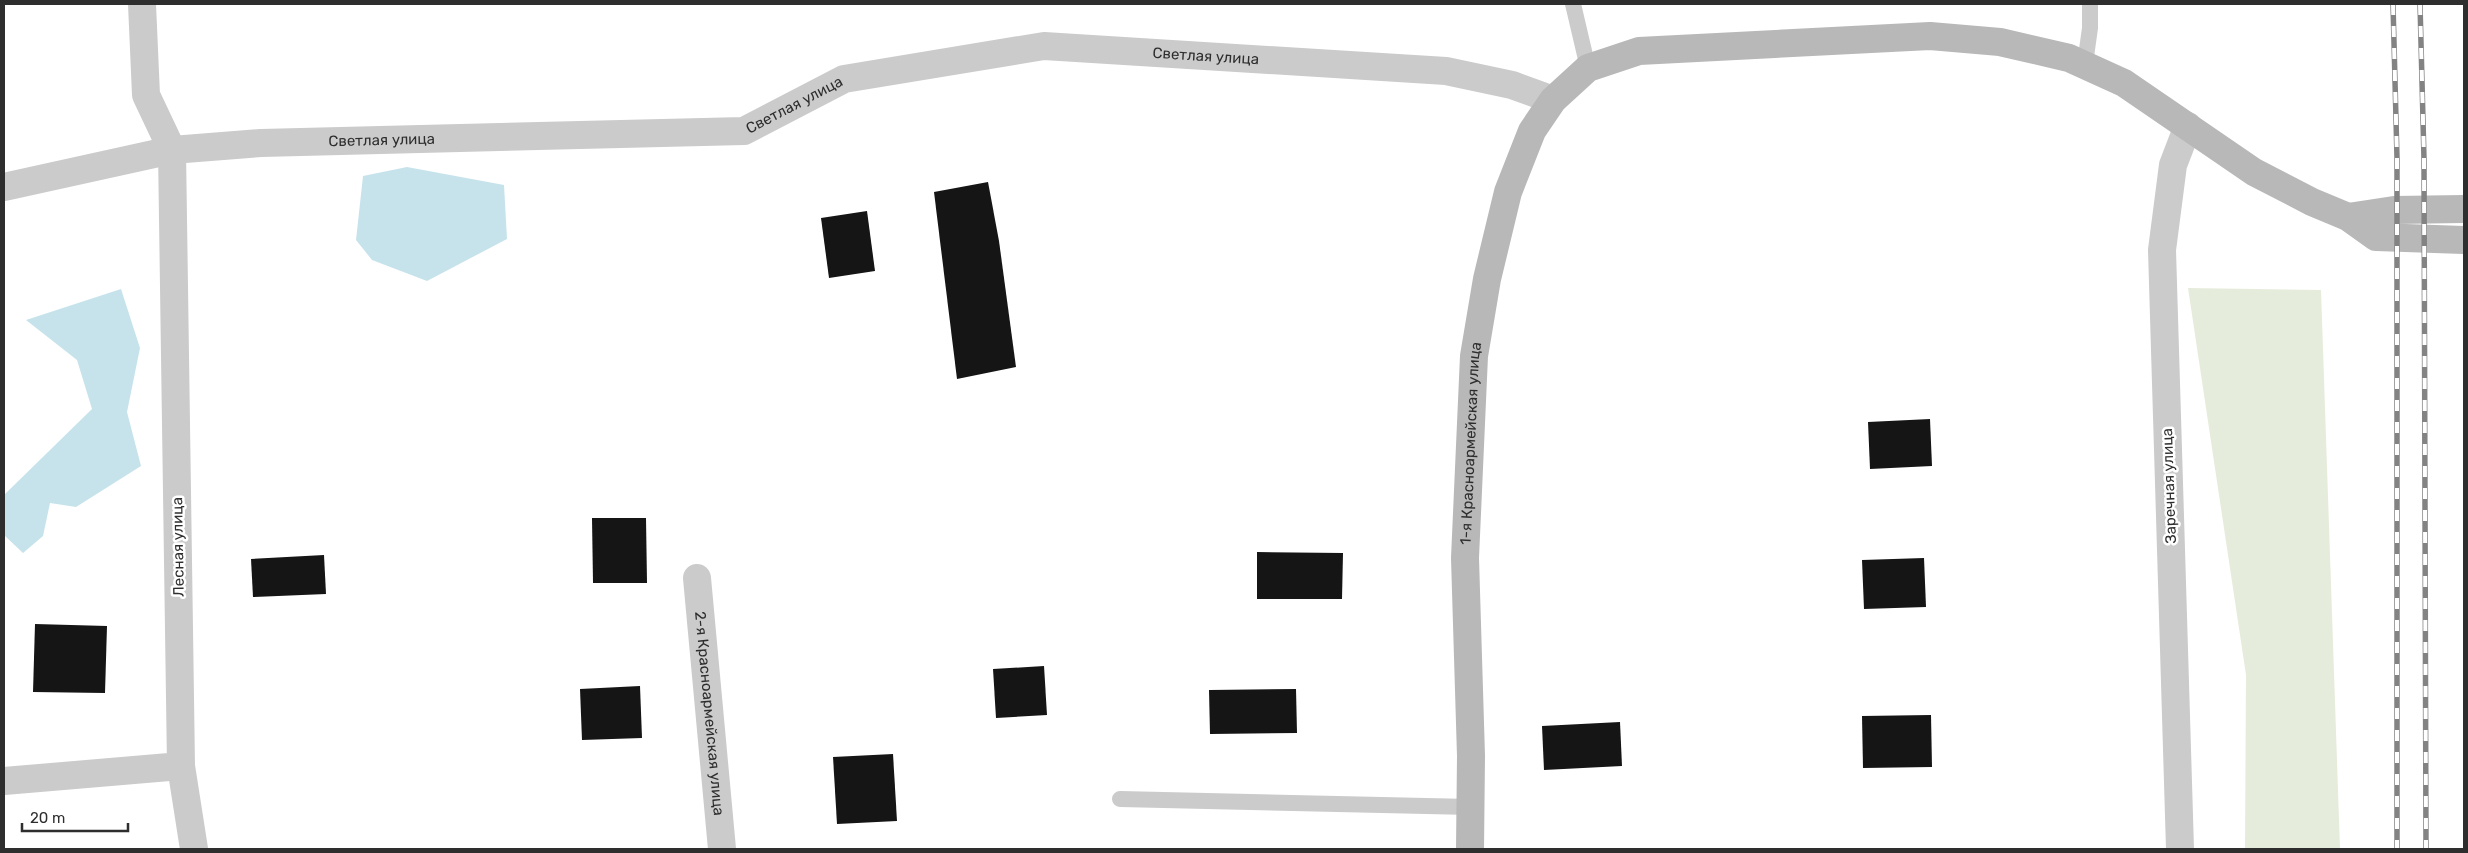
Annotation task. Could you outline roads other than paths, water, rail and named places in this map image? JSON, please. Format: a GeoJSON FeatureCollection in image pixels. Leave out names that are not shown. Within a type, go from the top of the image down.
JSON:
{"type":"FeatureCollection","features":[{"type":"Feature","properties":{"kind":"street"},"geometry":{"type":"LineString","coordinates":[[142,4],[146,95],[172,150]]}},
{"type":"Feature","properties":{"kind":"street"},"geometry":{"type":"LineString","coordinates":[[1588,68],[1640,51],[1930,36],[2000,42],[2069,58],[2124,83],[2254,172],[2312,202],[2348,217],[2376,237],[2464,240]]}},
{"type":"Feature","properties":{"kind":"street","name":"Светлая улица"},"geometry":{"type":"LineString","coordinates":[[4,186],[172,150],[261,143],[744,131],[844,79],[1044,46],[1446,71],[1512,85],[1553,100]]}},
{"type":"Feature","properties":{"kind":"street","name":"1-я Красноармейская улица"},"geometry":{"type":"LineString","coordinates":[[1470,849],[1471,807],[1465,558],[1474,356],[1487,279],[1508,192],[1532,131],[1553,100],[1588,68]]}},
{"type":"Feature","properties":{"kind":"street","name":"Заречная улица"},"geometry":{"type":"LineString","coordinates":[[2180,849],[2162,250],[2173,165],[2188,126]]}},
{"type":"Feature","properties":{"kind":"street","name":"Лесная улица"},"geometry":{"type":"LineString","coordinates":[[172,150],[181,766],[194,849]]}},
{"type":"Feature","properties":{"kind":"street"},"geometry":{"type":"LineString","coordinates":[[2348,217],[2394,210],[2464,210]]}},
{"type":"Feature","properties":{"kind":"street","name":"2-я Красноармейская улица"},"geometry":{"type":"LineString","coordinates":[[696,578],[722,849]]}},
{"type":"Feature","properties":{"kind":"street"},"geometry":{"type":"LineString","coordinates":[[4,781],[181,766]]}},
{"type":"Feature","properties":{"kind":"lane"},"geometry":{"type":"LineString","coordinates":[[1574,4],[1588,68]]}},
{"type":"Feature","properties":{"kind":"lane"},"geometry":{"type":"LineString","coordinates":[[2084,64],[2090,28],[2090,4]]}},
{"type":"Feature","properties":{"kind":"lane"},"geometry":{"type":"LineString","coordinates":[[1120,799],[1471,807]]}},
{"type":"Feature","properties":{"kind":"water"},"geometry":{"type":"Polygon","coordinates":[[[407,167],[504,185],[507,239],[427,281],[372,260],[356,240],[363,176],[407,167]]]}},
{"type":"Feature","properties":{"kind":"water"},"geometry":{"type":"Polygon","coordinates":[[[121,289],[140,348],[127,412],[141,466],[76,507],[50,503],[43,536],[23,553],[4,535],[4,495],[92,409],[77,360],[26,320],[121,289]]]}},
{"type":"Feature","properties":{"kind":"railway"},"geometry":{"type":"LineString","coordinates":[[2393,4],[2397,158],[2397,849]]}},
{"type":"Feature","properties":{"kind":"railway"},"geometry":{"type":"LineString","coordinates":[[2420,4],[2424,159],[2426,849]]}}]}
